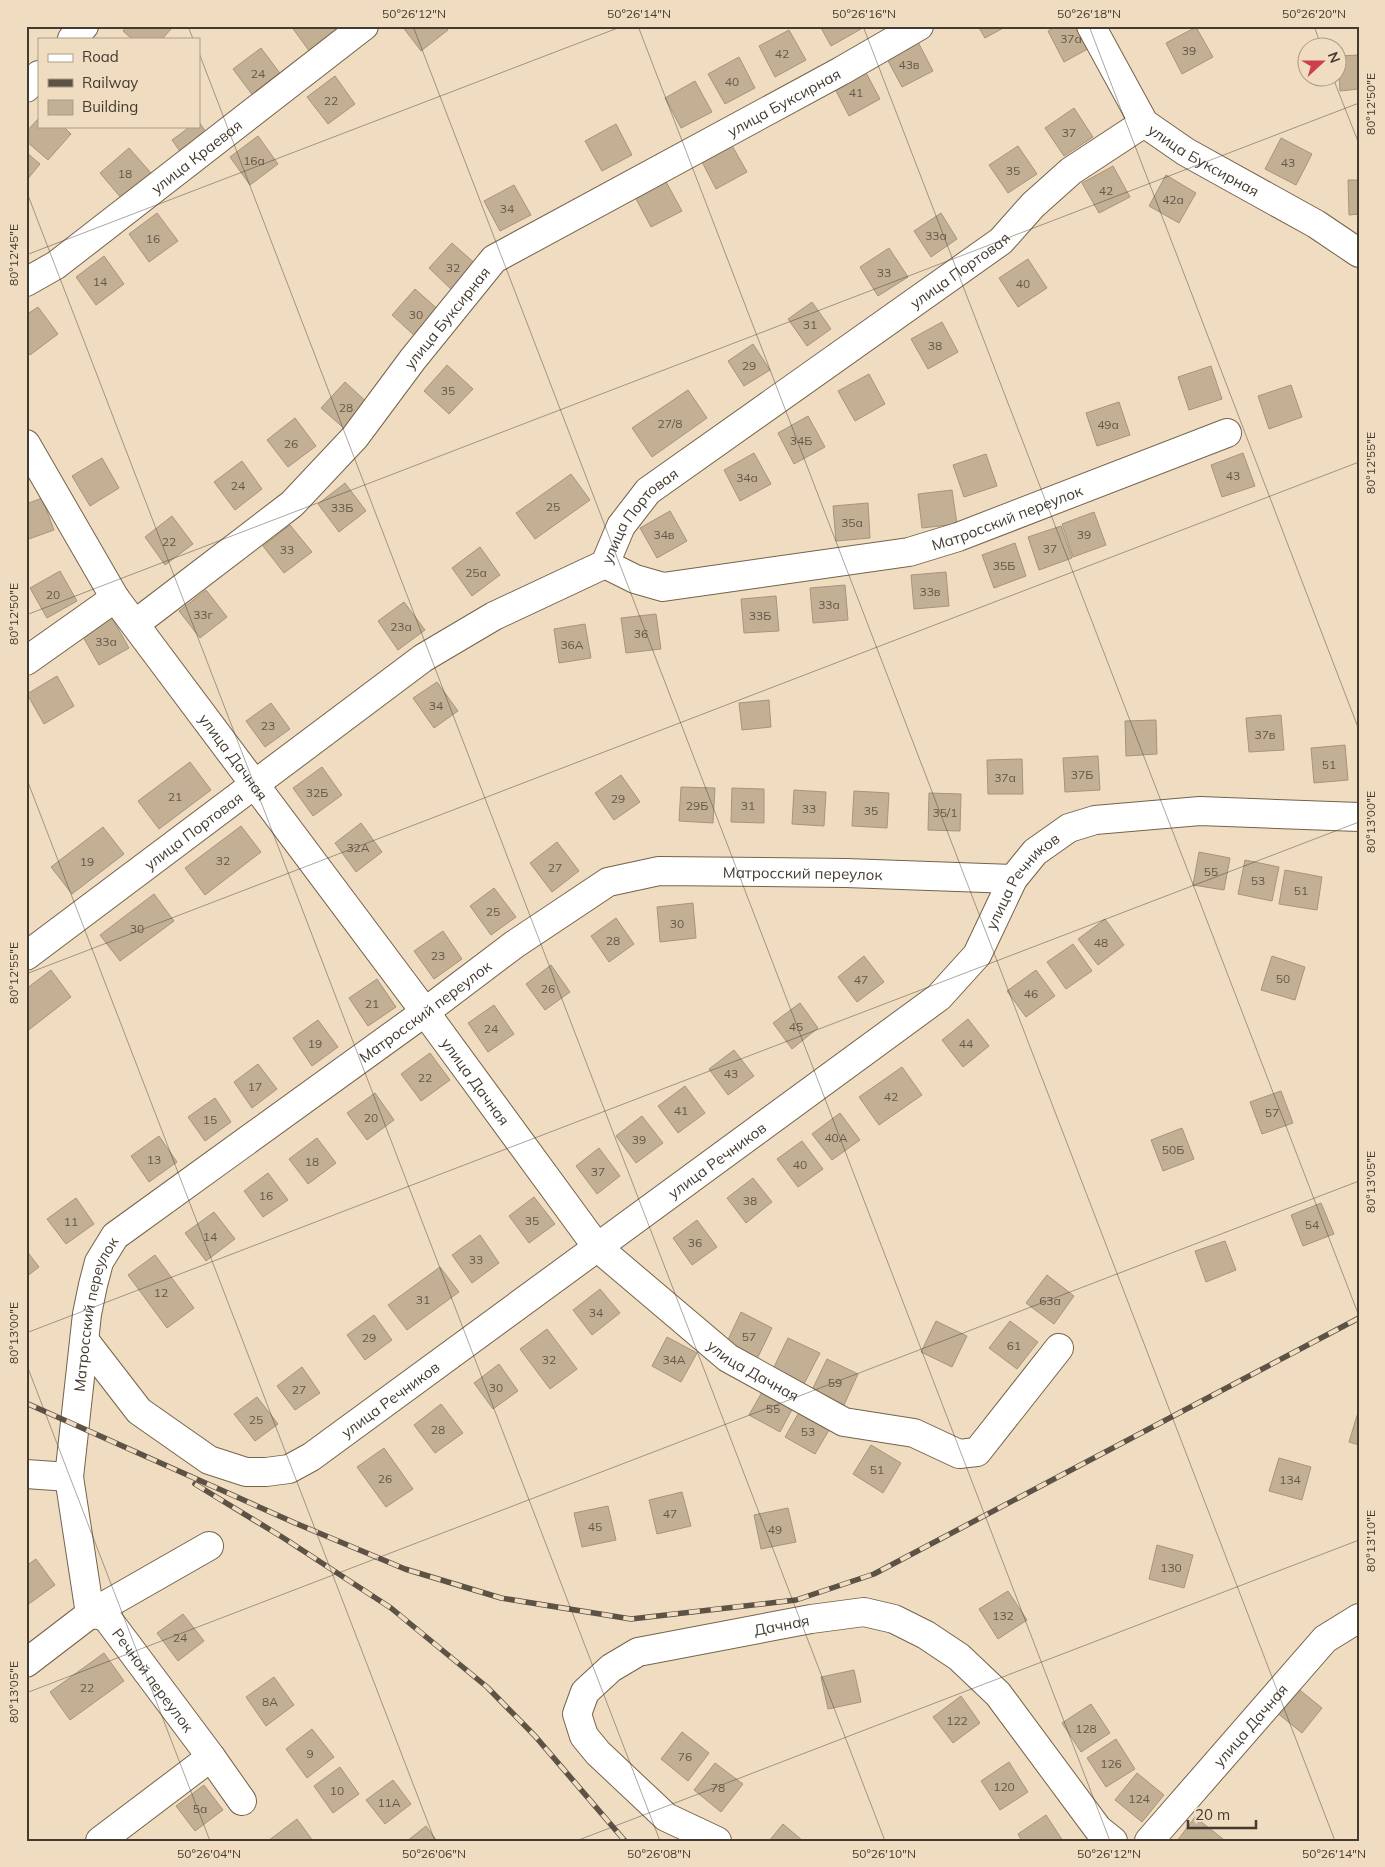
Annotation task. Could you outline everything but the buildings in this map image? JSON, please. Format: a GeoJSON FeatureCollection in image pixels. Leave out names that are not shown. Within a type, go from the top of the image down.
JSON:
{"type":"FeatureCollection","features":[{"type":"Feature","properties":{"kind":"street"},"geometry":{"type":"LineString","coordinates":[[73,38],[84,26]]}},
{"type":"Feature","properties":{"kind":"street","name":"улица Краевая"},"geometry":{"type":"LineString","coordinates":[[26,282],[56,265],[364,26]]}},
{"type":"Feature","properties":{"kind":"street","name":"улица Буксирная"},"geometry":{"type":"LineString","coordinates":[[135,624],[292,504],[355,437],[413,359],[494,259],[841,71],[919,26]]}},
{"type":"Feature","properties":{"kind":"street","name":"улица Буксирная"},"geometry":{"type":"LineString","coordinates":[[1091,26],[1144,123],[1186,152],[1316,224],[1359,253]]}},
{"type":"Feature","properties":{"kind":"street"},"geometry":{"type":"LineString","coordinates":[[26,88],[38,75]]}},
{"type":"Feature","properties":{"kind":"street","name":"улица Портовая"},"geometry":{"type":"LineString","coordinates":[[26,956],[423,658],[494,616],[605,564],[621,526],[648,491],[1001,241],[1033,205],[1071,171],[1144,123]]}},
{"type":"Feature","properties":{"kind":"street","name":"Матросский переулок"},"geometry":{"type":"LineString","coordinates":[[605,564],[635,579],[663,587],[909,552],[958,537],[1227,433]]}},
{"type":"Feature","properties":{"kind":"street","name":"улица Дачная"},"geometry":{"type":"LineString","coordinates":[[26,444],[114,598],[425,1012],[597,1247],[728,1358],[844,1422],[914,1433],[959,1454],[977,1452],[1059,1348]]}},
{"type":"Feature","properties":{"kind":"street"},"geometry":{"type":"LineString","coordinates":[[26,661],[114,598]]}},
{"type":"Feature","properties":{"kind":"street","name":"улица Речников"},"geometry":{"type":"LineString","coordinates":[[85,1341],[139,1411],[209,1460],[246,1472],[289,1469],[311,1457],[939,997],[977,955],[1013,879],[1035,852],[1069,828],[1095,820],[1200,811],[1359,817]]}},
{"type":"Feature","properties":{"kind":"street","name":"Матросский переулок"},"geometry":{"type":"LineString","coordinates":[[69,1477],[87,1314],[99,1262],[115,1236],[425,1012],[515,944],[608,882],[659,870],[846,873],[1013,879]]}},
{"type":"Feature","properties":{"kind":"street"},"geometry":{"type":"LineString","coordinates":[[26,1474],[69,1477],[90,1614]]}},
{"type":"Feature","properties":{"kind":"street"},"geometry":{"type":"LineString","coordinates":[[26,1663],[90,1614],[209,1546]]}},
{"type":"Feature","properties":{"kind":"street","name":"Дачная"},"geometry":{"type":"LineString","coordinates":[[717,1841],[666,1817],[598,1753],[584,1736],[577,1714],[585,1692],[610,1668],[638,1652],[811,1619],[864,1612],[894,1618],[926,1635],[959,1657],[998,1694],[1098,1829],[1113,1841]]}},
{"type":"Feature","properties":{"kind":"street","name":"Речной переулок"},"geometry":{"type":"LineString","coordinates":[[90,1614],[99,1614],[107,1618],[242,1801]]}},
{"type":"Feature","properties":{"kind":"street","name":"улица Дачная"},"geometry":{"type":"LineString","coordinates":[[1149,1841],[1325,1639],[1359,1618]]}},
{"type":"Feature","properties":{"kind":"street"},"geometry":{"type":"LineString","coordinates":[[100,1841],[211,1758]]}},
{"type":"Feature","properties":{"kind":"railway"},"geometry":{"type":"LineString","coordinates":[[26,1403],[295,1523],[405,1569],[501,1598],[631,1619],[796,1600],[874,1574],[1359,1318]]}},
{"type":"Feature","properties":{"kind":"railway"},"geometry":{"type":"LineString","coordinates":[[195,1484],[282,1537],[391,1608],[487,1687],[535,1736],[625,1841]]}}]}
